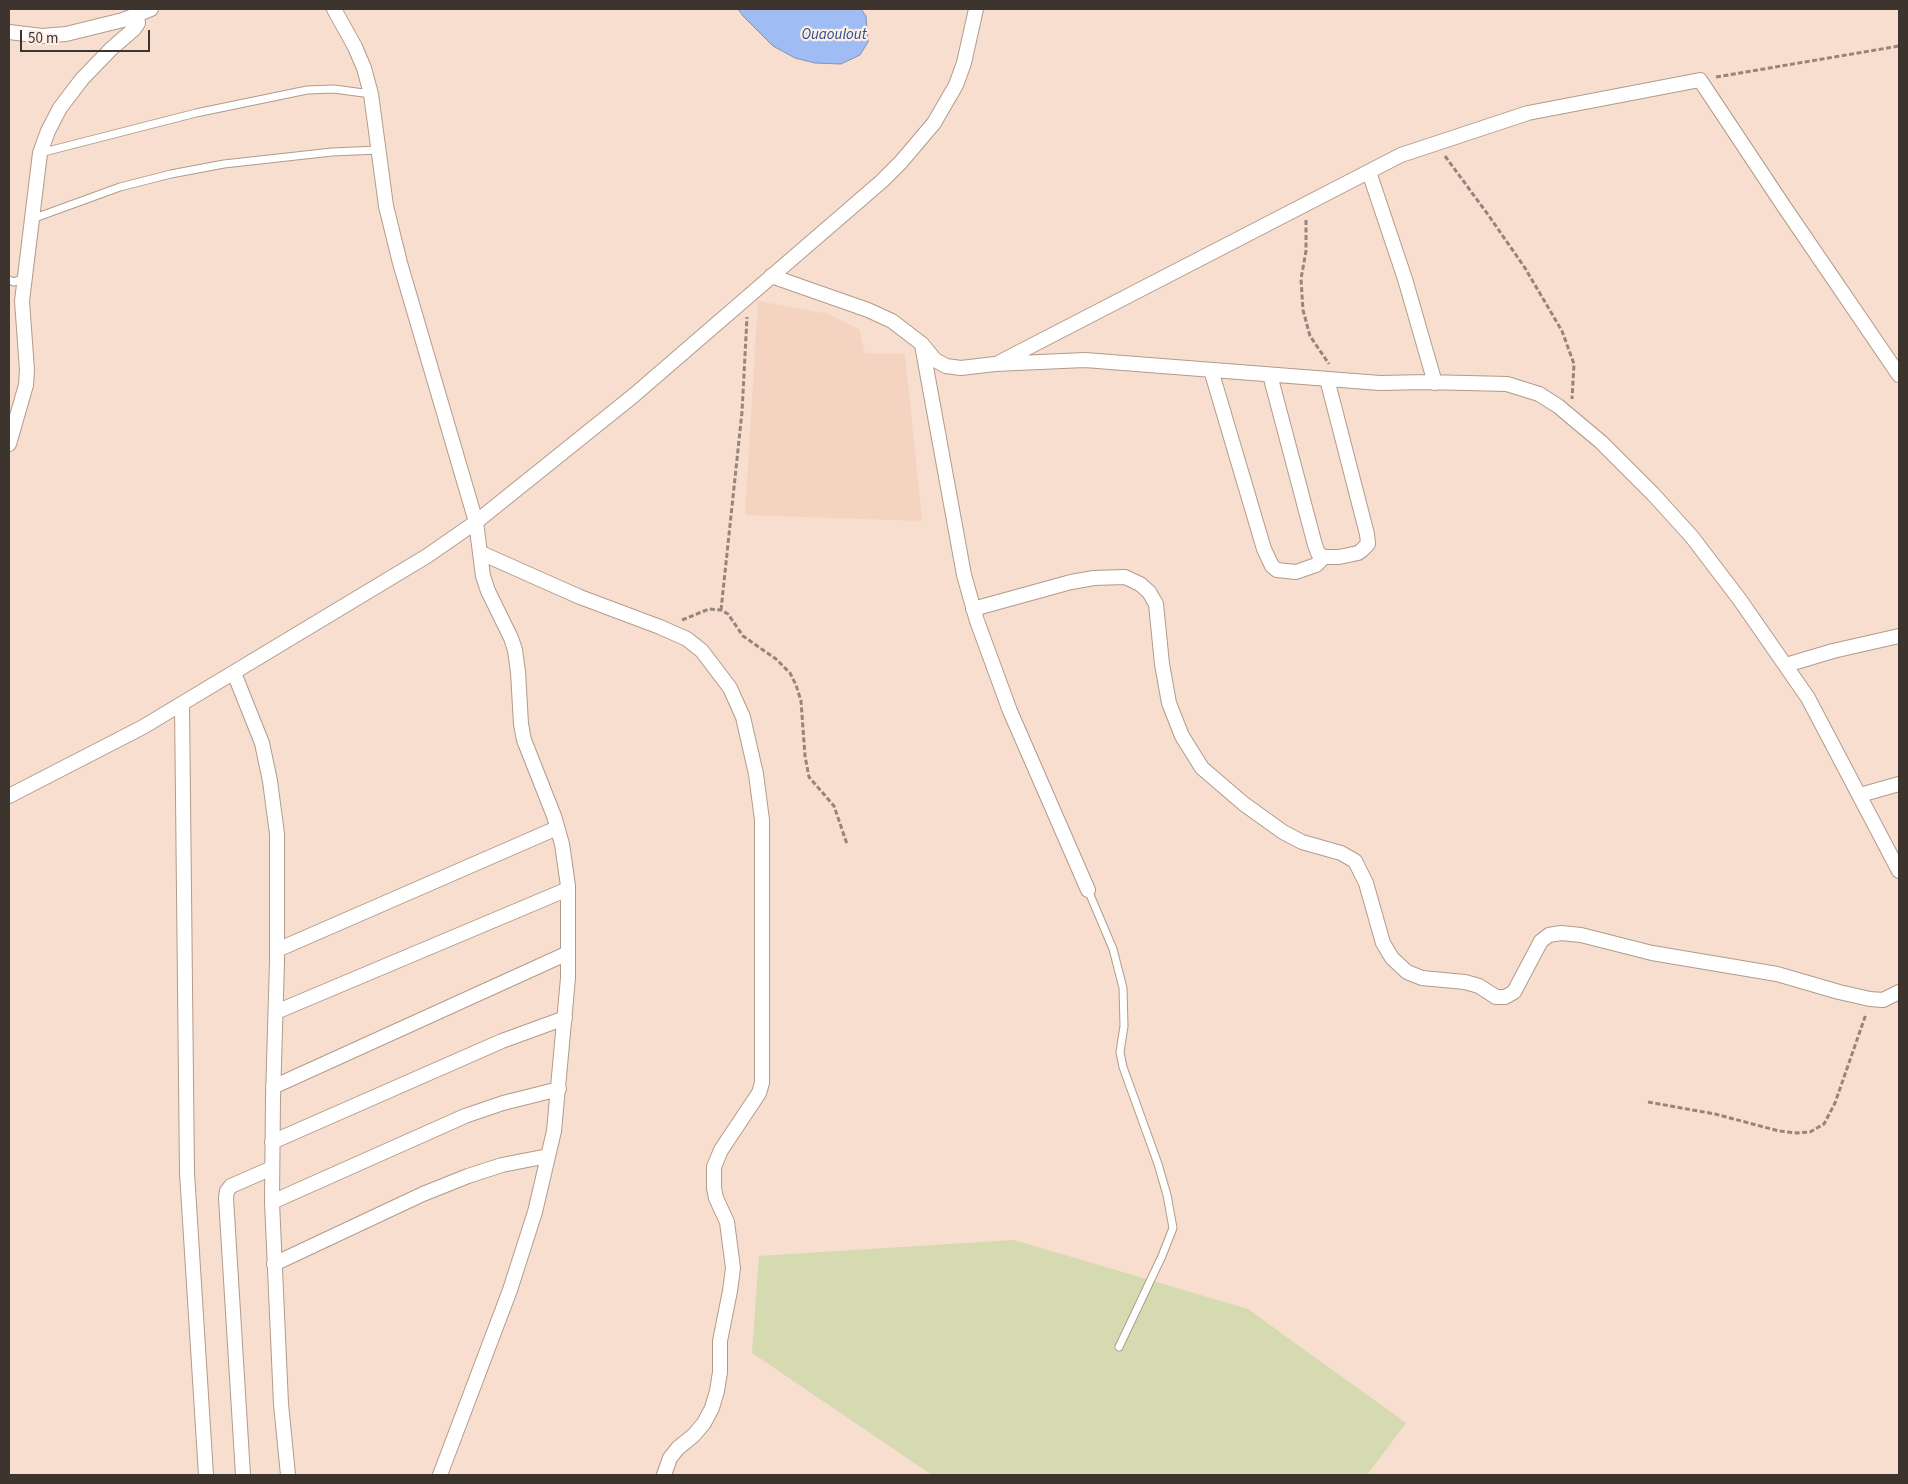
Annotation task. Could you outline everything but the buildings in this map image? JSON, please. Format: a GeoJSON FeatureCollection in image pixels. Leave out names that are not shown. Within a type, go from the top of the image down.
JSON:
{"type":"FeatureCollection","features":[{"type":"Feature","properties":{"kind":"street"},"geometry":{"type":"LineString","coordinates":[[9,32],[42,36],[66,34],[137,15],[151,9]]}},
{"type":"Feature","properties":{"kind":"street"},"geometry":{"type":"LineString","coordinates":[[334,9],[356,47],[371,94],[386,206],[400,263],[476,522],[483,576],[515,650],[524,740],[562,844],[568,890],[565,1018],[554,1131],[534,1212],[510,1290],[440,1475]]}},
{"type":"Feature","properties":{"kind":"street"},"geometry":{"type":"LineString","coordinates":[[9,796],[135,732],[427,556],[476,522],[633,396],[882,181],[901,162],[934,123],[956,85],[964,63],[976,9]]}},
{"type":"Feature","properties":{"kind":"street"},"geometry":{"type":"LineString","coordinates":[[9,444],[26,385],[27,370],[22,311],[40,153],[48,131],[60,108],[82,79],[111,49],[134,29],[138,23],[137,15]]}},
{"type":"Feature","properties":{"kind":"street"},"geometry":{"type":"LineString","coordinates":[[995,364],[1401,155],[1528,113],[1700,80],[1899,375]]}},
{"type":"Feature","properties":{"kind":"street"},"geometry":{"type":"LineString","coordinates":[[1369,172],[1405,279],[1435,383]]}},
{"type":"Feature","properties":{"kind":"street"},"geometry":{"type":"LineString","coordinates":[[771,276],[892,320],[922,344],[935,360],[946,366],[961,368],[995,364],[1085,360],[1380,383],[1507,384],[1538,394],[1601,442],[1653,494],[1692,537],[1808,698],[1899,871]]}},
{"type":"Feature","properties":{"kind":"street"},"geometry":{"type":"LineString","coordinates":[[922,344],[964,575],[973,609],[1010,711],[1088,890]]}},
{"type":"Feature","properties":{"kind":"street"},"geometry":{"type":"LineString","coordinates":[[1211,370],[1264,549],[1272,566],[1277,570],[1296,572],[1316,565],[1324,557]]}},
{"type":"Feature","properties":{"kind":"street"},"geometry":{"type":"LineString","coordinates":[[1270,375],[1315,545],[1318,553],[1324,557],[1348,556],[1358,553],[1368,544],[1334,379]]}},
{"type":"Feature","properties":{"kind":"street"},"geometry":{"type":"LineString","coordinates":[[481,553],[580,597],[660,627],[688,640],[702,651],[730,688],[743,717],[756,774],[762,820],[762,1083],[759,1093],[721,1150],[714,1167],[714,1188],[716,1198],[727,1222],[733,1268],[720,1341],[720,1372],[717,1391],[712,1408],[704,1424],[670,1458],[664,1475]]}},
{"type":"Feature","properties":{"kind":"street"},"geometry":{"type":"LineString","coordinates":[[973,609],[1071,582],[1094,578],[1125,577],[1140,584],[1149,592],[1156,604],[1162,664],[1169,702],[1182,736],[1202,768],[1244,804],[1283,832],[1302,842],[1341,854],[1355,861],[1366,883],[1383,943],[1392,958],[1408,972],[1422,978],[1465,982],[1479,986],[1496,997],[1505,997],[1514,992],[1541,941],[1549,934],[1561,933],[1581,934],[1652,953],[1777,974],[1870,999],[1883,1000],[1899,992]]}},
{"type":"Feature","properties":{"kind":"street"},"geometry":{"type":"LineString","coordinates":[[1786,665],[1833,651],[1899,636]]}},
{"type":"Feature","properties":{"kind":"street"},"geometry":{"type":"LineString","coordinates":[[234,673],[262,743],[270,781],[277,834],[277,950],[272,1202],[282,1404],[288,1475]]}},
{"type":"Feature","properties":{"kind":"street"},"geometry":{"type":"LineString","coordinates":[[182,704],[187,1173],[206,1475]]}},
{"type":"Feature","properties":{"kind":"street"},"geometry":{"type":"LineString","coordinates":[[1860,795],[1899,784]]}},
{"type":"Feature","properties":{"kind":"street"},"geometry":{"type":"LineString","coordinates":[[277,950],[557,828]]}},
{"type":"Feature","properties":{"kind":"street"},"geometry":{"type":"LineString","coordinates":[[276,1012],[568,890]]}},
{"type":"Feature","properties":{"kind":"street"},"geometry":{"type":"LineString","coordinates":[[273,1087],[568,953]]}},
{"type":"Feature","properties":{"kind":"street"},"geometry":{"type":"LineString","coordinates":[[272,1142],[502,1041],[565,1018]]}},
{"type":"Feature","properties":{"kind":"street"},"geometry":{"type":"LineString","coordinates":[[272,1202],[465,1116],[503,1103],[559,1089]]}},
{"type":"Feature","properties":{"kind":"street"},"geometry":{"type":"LineString","coordinates":[[274,1264],[414,1197],[502,1165],[548,1156]]}},
{"type":"Feature","properties":{"kind":"street"},"geometry":{"type":"LineString","coordinates":[[243,1475],[226,1191],[231,1186],[272,1168]]}},
{"type":"Feature","properties":{"kind":"lane"},"geometry":{"type":"LineString","coordinates":[[40,153],[196,113],[307,90],[334,89],[371,94]]}},
{"type":"Feature","properties":{"kind":"lane"},"geometry":{"type":"LineString","coordinates":[[32,219],[120,187],[171,174],[224,164],[332,152],[378,150]]}},
{"type":"Feature","properties":{"kind":"lane"},"geometry":{"type":"LineString","coordinates":[[9,280],[14,282],[25,278]]}},
{"type":"Feature","properties":{"kind":"lane"},"geometry":{"type":"LineString","coordinates":[[1088,890],[1113,949],[1124,988],[1124,1026],[1120,1052],[1123,1067],[1158,1164],[1167,1195],[1173,1228],[1166,1248],[1119,1347]]}},
{"type":"Feature","properties":{"kind":"path"},"geometry":{"type":"LineString","coordinates":[[1700,80],[1899,46]]}},
{"type":"Feature","properties":{"kind":"path"},"geometry":{"type":"LineString","coordinates":[[1435,144],[1525,268],[1562,331],[1574,364],[1575,378],[1570,417]]}},
{"type":"Feature","properties":{"kind":"path"},"geometry":{"type":"LineString","coordinates":[[1307,205],[1306,251],[1301,279],[1303,310],[1310,336],[1334,379]]}},
{"type":"Feature","properties":{"kind":"path"},"geometry":{"type":"LineString","coordinates":[[720,610],[742,412],[748,296]]}},
{"type":"Feature","properties":{"kind":"path"},"geometry":{"type":"LineString","coordinates":[[660,627],[709,609],[720,610],[728,614],[743,636],[776,659],[790,673],[801,701],[804,747],[809,777],[834,806],[847,844]]}},
{"type":"Feature","properties":{"kind":"path"},"geometry":{"type":"LineString","coordinates":[[1648,1102],[1715,1114],[1779,1131],[1797,1133],[1818,1129],[1824,1124],[1836,1102],[1870,999]]}},
{"type":"Feature","properties":{"kind":"shaded area"},"geometry":{"type":"Polygon","coordinates":[[[758,301],[829,314],[859,329],[865,353],[905,354],[922,521],[745,515],[758,301]]]}},
{"type":"Feature","properties":{"kind":"green space"},"geometry":{"type":"Polygon","coordinates":[[[1014,1240],[1248,1309],[1406,1423],[1367,1475],[932,1475],[752,1353],[759,1256],[1014,1240]]]}},
{"type":"Feature","properties":{"kind":"water","name":"Ouaoulout"},"geometry":{"type":"Polygon","coordinates":[[[738,9],[861,9],[866,16],[868,42],[860,55],[841,64],[815,63],[795,58],[773,46],[738,9]]]}}]}
